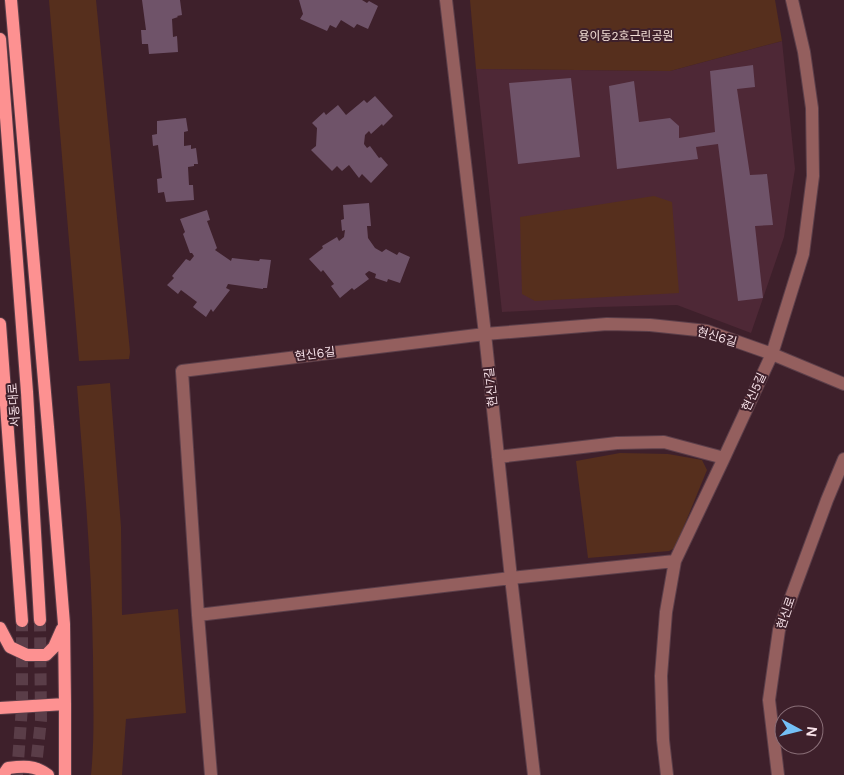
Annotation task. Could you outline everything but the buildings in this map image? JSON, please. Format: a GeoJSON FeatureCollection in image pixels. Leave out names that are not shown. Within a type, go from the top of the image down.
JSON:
{"type":"FeatureCollection","features":[{"type":"Feature","properties":{"kind":"main road"},"geometry":{"type":"LineString","coordinates":[[11,0],[64,624],[65,775]]}},
{"type":"Feature","properties":{"kind":"main road","name":"서동대로"},"geometry":{"type":"LineString","coordinates":[[0,39],[27,392],[40,620]]}},
{"type":"Feature","properties":{"kind":"main road","name":"서동대로"},"geometry":{"type":"LineString","coordinates":[[0,324],[22,620]]}},
{"type":"Feature","properties":{"kind":"main road"},"geometry":{"type":"LineString","coordinates":[[0,628],[10,646],[26,655],[46,655],[54,647],[64,624]]}},
{"type":"Feature","properties":{"kind":"main road"},"geometry":{"type":"LineString","coordinates":[[0,708],[66,704]]}},
{"type":"Feature","properties":{"kind":"main road"},"geometry":{"type":"LineString","coordinates":[[3,775],[8,768],[26,766],[43,771],[48,775]]}},
{"type":"Feature","properties":{"kind":"street","name":"현신7길"},"geometry":{"type":"LineString","coordinates":[[446,0],[534,775]]}},
{"type":"Feature","properties":{"kind":"street","name":"현신5길"},"geometry":{"type":"LineString","coordinates":[[667,775],[663,740],[661,676],[666,612],[675,561],[772,354],[803,254],[813,176],[812,108],[804,52],[792,0]]}},
{"type":"Feature","properties":{"kind":"street","name":"현신6길"},"geometry":{"type":"LineString","coordinates":[[211,775],[198,615],[182,370],[485,334],[607,324],[650,325],[707,331],[772,354],[844,384]]}},
{"type":"Feature","properties":{"kind":"street"},"geometry":{"type":"LineString","coordinates":[[498,457],[617,443],[664,442],[724,458]]}},
{"type":"Feature","properties":{"kind":"street","name":"현신로"},"geometry":{"type":"LineString","coordinates":[[778,775],[769,700],[779,630],[827,500],[844,460]]}},
{"type":"Feature","properties":{"kind":"street"},"geometry":{"type":"LineString","coordinates":[[198,615],[511,578],[675,561]]}},
{"type":"Feature","properties":{"kind":"shaded area"},"geometry":{"type":"Polygon","coordinates":[[[782,41],[795,169],[784,237],[751,333],[677,305],[502,312],[476,69],[670,71],[782,41]]]}},
{"type":"Feature","properties":{"kind":"green space"},"geometry":{"type":"Polygon","coordinates":[[[49,0],[96,0],[130,352],[129,359],[79,361],[49,0]]]}},
{"type":"Feature","properties":{"kind":"green space","name":"용이동2호근린공원"},"geometry":{"type":"Polygon","coordinates":[[[470,0],[775,0],[782,41],[670,71],[476,69],[470,0]]]}},
{"type":"Feature","properties":{"kind":"green space"},"geometry":{"type":"Polygon","coordinates":[[[654,196],[672,202],[679,293],[535,301],[522,294],[520,217],[654,196]]]}},
{"type":"Feature","properties":{"kind":"green space"},"geometry":{"type":"Polygon","coordinates":[[[110,383],[121,527],[122,615],[178,609],[186,713],[126,719],[122,775],[91,775],[93,731],[91,589],[77,386],[110,383]]]}},
{"type":"Feature","properties":{"kind":"green space"},"geometry":{"type":"Polygon","coordinates":[[[620,453],[668,454],[702,460],[707,470],[675,548],[669,551],[588,558],[576,461],[620,453]]]}},
{"type":"Feature","properties":{"kind":"tunnel"},"geometry":{"type":"LineString","coordinates":[[35,775],[41,720],[40,620]]}},
{"type":"Feature","properties":{"kind":"tunnel"},"geometry":{"type":"LineString","coordinates":[[17,775],[22,707],[22,621]]}}]}
